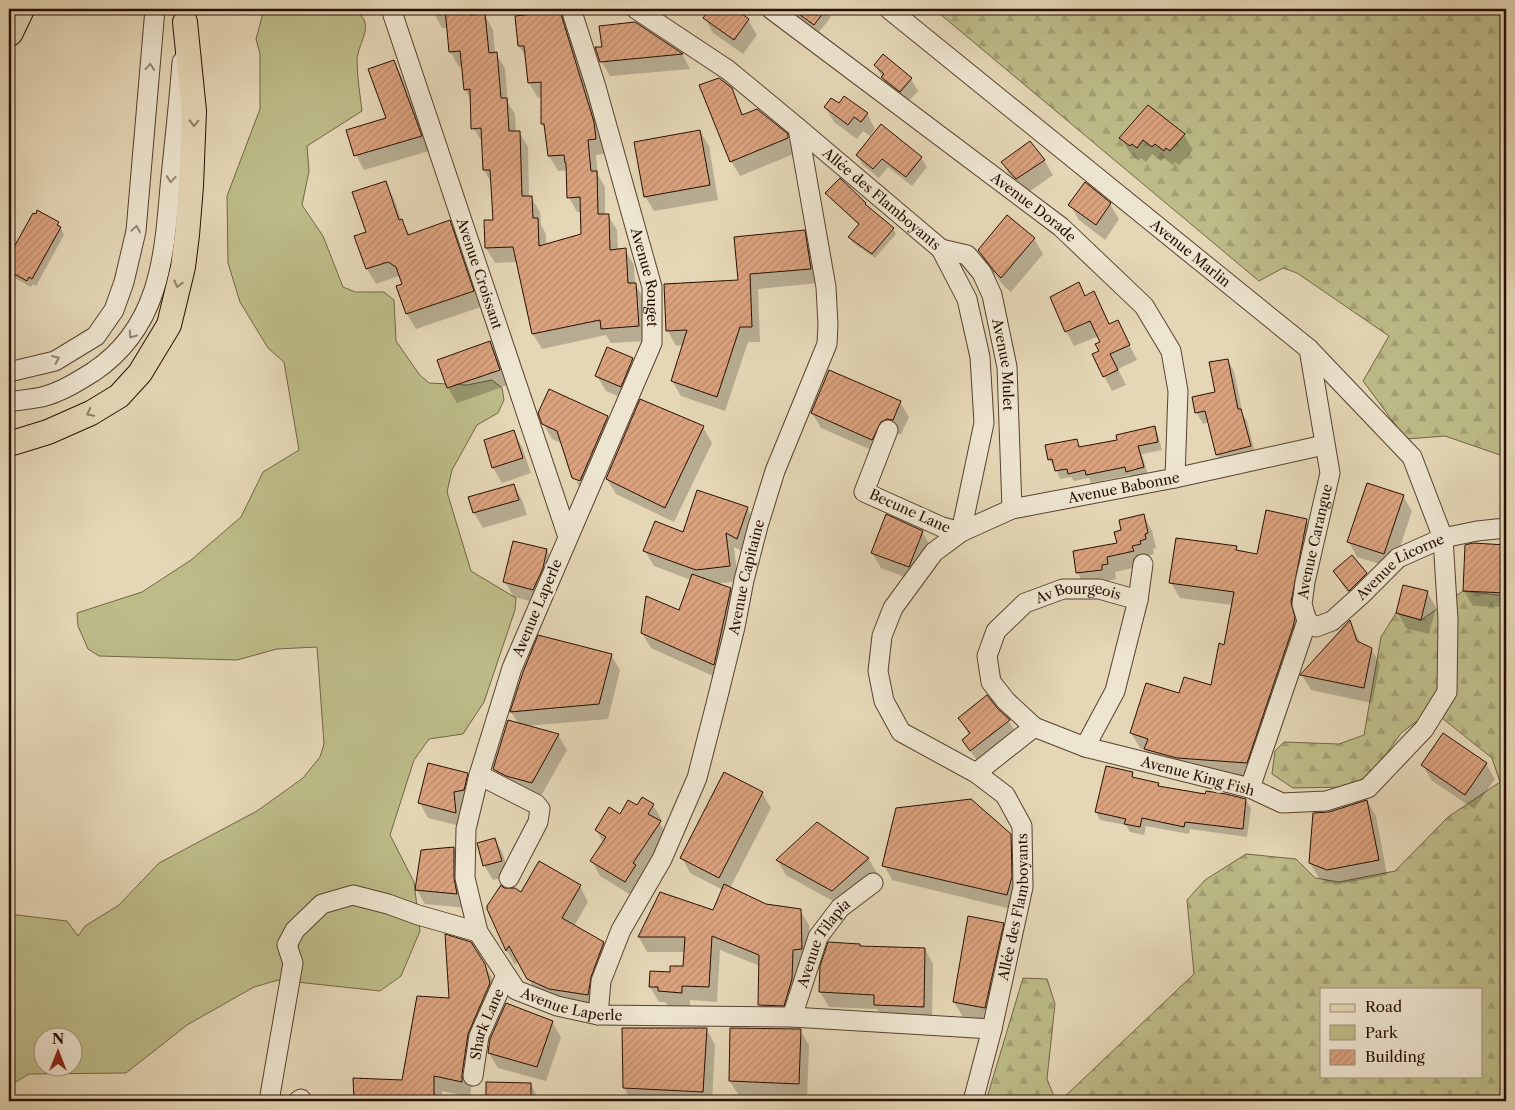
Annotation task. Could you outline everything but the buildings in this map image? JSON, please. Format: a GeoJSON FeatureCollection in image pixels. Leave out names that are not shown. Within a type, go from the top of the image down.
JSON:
{"type":"FeatureCollection","features":[{"type":"Feature","properties":{"kind":"highway"},"geometry":{"type":"LineString","coordinates":[[9,32],[20,9]]}},
{"type":"Feature","properties":{"kind":"main road"},"geometry":{"type":"LineString","coordinates":[[9,444],[48,432],[91,413],[119,396],[140,372],[169,324],[182,267],[191,186],[194,111],[186,16]]}},
{"type":"Feature","properties":{"kind":"street"},"geometry":{"type":"LineString","coordinates":[[9,372],[55,361],[96,336],[114,310],[124,282],[136,231],[155,9]]}},
{"type":"Feature","properties":{"kind":"street","name":"Avenue Croissant"},"geometry":{"type":"LineString","coordinates":[[391,9],[568,537]]}},
{"type":"Feature","properties":{"kind":"street","name":"Avenue Rouget"},"geometry":{"type":"LineString","coordinates":[[568,537],[652,343],[652,287],[596,87],[571,9]]}},
{"type":"Feature","properties":{"kind":"street","name":"Allée des Flamboyants"},"geometry":{"type":"LineString","coordinates":[[636,9],[728,70],[941,249],[967,299],[980,357],[984,423],[961,532]]}},
{"type":"Feature","properties":{"kind":"street","name":"Avenue Dorade"},"geometry":{"type":"LineString","coordinates":[[772,9],[1061,227],[1144,306],[1171,351],[1178,390],[1175,478]]}},
{"type":"Feature","properties":{"kind":"street","name":"Avenue Marlin"},"geometry":{"type":"LineString","coordinates":[[889,9],[1309,349],[1412,457],[1443,538]]}},
{"type":"Feature","properties":{"kind":"street"},"geometry":{"type":"LineString","coordinates":[[9,402],[42,396],[71,386],[106,363],[123,348],[141,322],[156,286],[165,244],[186,16]]}},
{"type":"Feature","properties":{"kind":"street","name":"Avenue Capitaine"},"geometry":{"type":"LineString","coordinates":[[598,1015],[601,981],[621,930],[662,859],[697,778],[718,700],[744,580],[758,526],[775,471],[827,344],[826,287],[798,128]]}},
{"type":"Feature","properties":{"kind":"street","name":"Avenue Mulet"},"geometry":{"type":"LineString","coordinates":[[941,249],[967,255],[982,273],[992,295],[1007,367],[1012,509]]}},
{"type":"Feature","properties":{"kind":"street","name":"Avenue Carangue"},"geometry":{"type":"LineString","coordinates":[[1250,788],[1306,621],[1302,604],[1305,582],[1330,473],[1309,349]]}},
{"type":"Feature","properties":{"kind":"street","name":"Becune Lane"},"geometry":{"type":"LineString","coordinates":[[888,430],[864,492],[942,527],[961,532]]}},
{"type":"Feature","properties":{"kind":"street","name":"Avenue Babonne"},"geometry":{"type":"LineString","coordinates":[[934,552],[961,532],[1012,509],[1175,478],[1324,445]]}},
{"type":"Feature","properties":{"kind":"street","name":"Avenue Licorne"},"geometry":{"type":"LineString","coordinates":[[1306,621],[1316,627],[1332,621],[1398,558],[1443,538],[1477,531],[1506,528]]}},
{"type":"Feature","properties":{"kind":"street","name":"Avenue Laperle"},"geometry":{"type":"LineString","coordinates":[[568,537],[512,668],[478,775],[466,829],[465,878],[478,932],[516,990],[557,1006],[598,1015],[792,1017],[992,1029]]}},
{"type":"Feature","properties":{"kind":"street","name":"Avenue King Fish"},"geometry":{"type":"LineString","coordinates":[[1034,727],[1085,747],[1250,788],[1282,803],[1326,801],[1368,788],[1424,728],[1447,692],[1448,620],[1443,538]]}},
{"type":"Feature","properties":{"kind":"street","name":"Allée des Flamboyants"},"geometry":{"type":"LineString","coordinates":[[934,552],[893,608],[882,636],[878,671],[884,702],[901,732],[976,773],[1005,795],[1022,826],[1023,887],[992,1029],[973,1101]]}},
{"type":"Feature","properties":{"kind":"street","name":"Av Bourgeois"},"geometry":{"type":"LineString","coordinates":[[1085,747],[1115,691],[1138,600],[1144,564]]}},
{"type":"Feature","properties":{"kind":"street","name":"Av Bourgeois"},"geometry":{"type":"LineString","coordinates":[[1034,727],[1006,701],[991,682],[987,656],[996,631],[1025,603],[1063,589],[1099,589],[1138,600]]}},
{"type":"Feature","properties":{"kind":"street"},"geometry":{"type":"LineString","coordinates":[[976,773],[1034,727]]}},
{"type":"Feature","properties":{"kind":"street"},"geometry":{"type":"LineString","coordinates":[[478,775],[536,804],[540,809],[538,822],[509,878]]}},
{"type":"Feature","properties":{"kind":"street","name":"Avenue Tilapia"},"geometry":{"type":"LineString","coordinates":[[792,1017],[818,937],[840,908],[873,883]]}},
{"type":"Feature","properties":{"kind":"street"},"geometry":{"type":"LineString","coordinates":[[269,1101],[293,963],[287,945],[295,930],[322,904],[354,895],[388,904],[418,916],[478,932]]}},
{"type":"Feature","properties":{"kind":"street","name":"Shark Lane"},"geometry":{"type":"LineString","coordinates":[[473,1076],[479,1036],[506,975]]}},
{"type":"Feature","properties":{"kind":"green space"},"geometry":{"type":"Polygon","coordinates":[[[264,9],[351,9],[364,19],[365,32],[357,60],[362,111],[307,146],[309,171],[302,205],[323,236],[343,287],[355,292],[384,292],[394,300],[396,341],[419,374],[429,383],[467,385],[492,380],[502,388],[504,400],[498,413],[477,425],[452,470],[447,492],[471,571],[516,598],[515,610],[484,702],[463,734],[429,739],[414,760],[390,835],[414,882],[420,931],[401,976],[380,991],[278,980],[254,987],[187,1025],[126,1073],[82,1073],[82,1028],[32,1028],[32,1074],[9,1086],[9,914],[67,921],[78,936],[85,926],[119,905],[159,863],[257,811],[303,778],[320,757],[324,744],[317,647],[277,649],[237,660],[99,656],[88,649],[78,626],[77,613],[142,592],[191,560],[241,517],[263,472],[299,450],[284,362],[268,348],[240,302],[228,263],[227,196],[260,109],[260,54],[256,39],[264,9]]]}},
{"type":"Feature","properties":{"kind":"green space"},"geometry":{"type":"Polygon","coordinates":[[[934,9],[1506,9],[1506,457],[1445,436],[1406,439],[1363,381],[1389,336],[1297,273],[1283,268],[1259,281],[934,9]]]}},
{"type":"Feature","properties":{"kind":"green space"},"geometry":{"type":"Polygon","coordinates":[[[1463,591],[1506,596],[1506,1101],[1060,1101],[1194,974],[1187,900],[1205,880],[1246,854],[1296,859],[1315,878],[1339,882],[1395,871],[1448,817],[1500,782],[1492,758],[1432,710],[1401,733],[1372,774],[1347,787],[1293,788],[1272,774],[1275,751],[1284,742],[1339,744],[1364,735],[1381,637],[1396,613],[1421,620],[1463,591]]]}},
{"type":"Feature","properties":{"kind":"green space"},"geometry":{"type":"Polygon","coordinates":[[[1023,978],[1047,979],[1055,1004],[1047,1079],[1056,1101],[986,1101],[1023,978]]]}}]}
